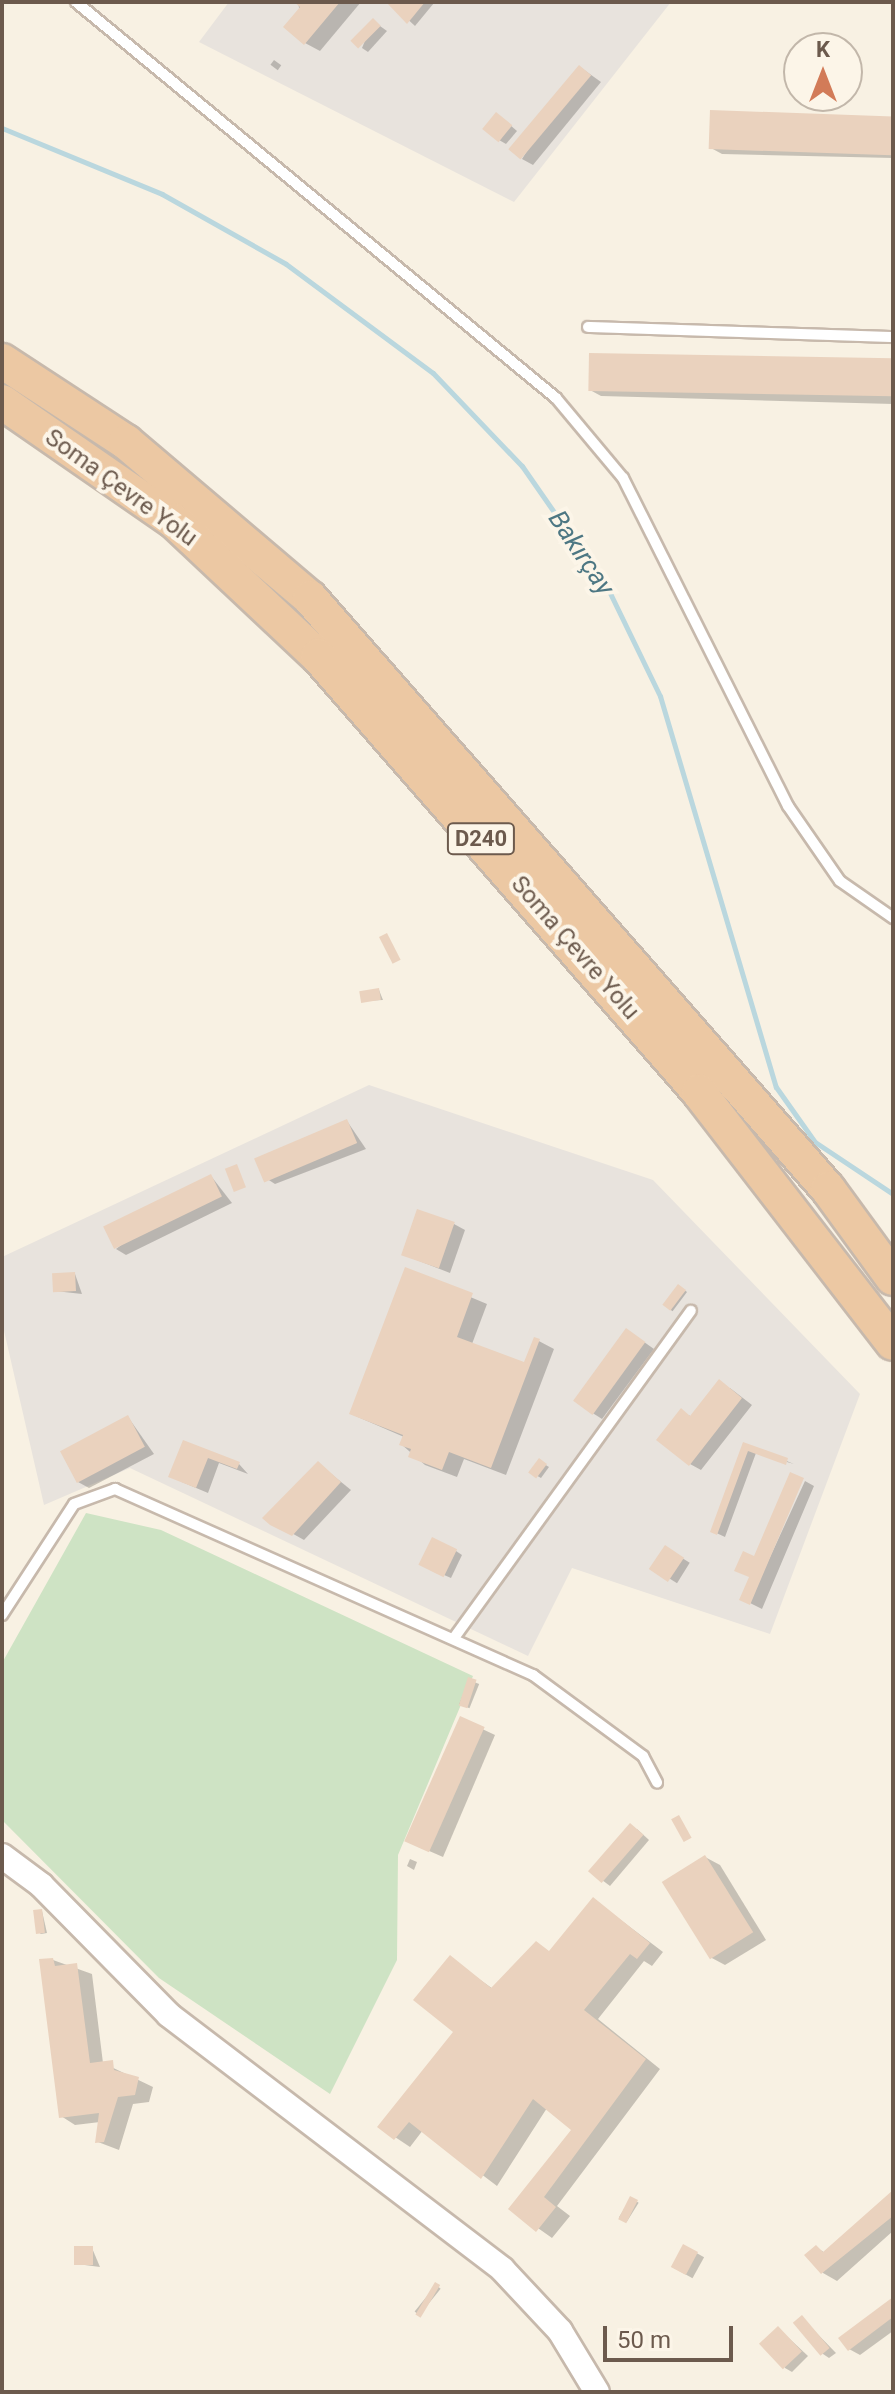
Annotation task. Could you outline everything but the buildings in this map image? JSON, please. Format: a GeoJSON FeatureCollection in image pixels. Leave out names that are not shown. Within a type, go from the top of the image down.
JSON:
{"type":"FeatureCollection","features":[{"type":"Feature","properties":{"kind":"highway","name":"Soma Çevre Yolu"},"geometry":{"type":"LineString","coordinates":[[2,361],[126,442],[310,598],[828,1189],[893,1278]]}},
{"type":"Feature","properties":{"kind":"highway","name":"Soma Çevre Yolu"},"geometry":{"type":"LineString","coordinates":[[2,402],[174,521],[318,656],[699,1092],[893,1343]]}},
{"type":"Feature","properties":{"kind":"street"},"geometry":{"type":"LineString","coordinates":[[2,1856],[41,1885],[169,2015],[502,2269],[560,2331],[597,2392]]}},
{"type":"Feature","properties":{"kind":"lane"},"geometry":{"type":"LineString","coordinates":[[76,2],[556,398],[644,515],[788,806],[840,881],[893,918]]}},
{"type":"Feature","properties":{"kind":"lane"},"geometry":{"type":"LineString","coordinates":[[588,327],[893,337]]}},
{"type":"Feature","properties":{"kind":"lane"},"geometry":{"type":"LineString","coordinates":[[454,1638],[691,1311]]}},
{"type":"Feature","properties":{"kind":"lane"},"geometry":{"type":"LineString","coordinates":[[2,1615],[74,1504],[115,1489],[533,1675],[643,1756],[657,1782]]}},
{"type":"Feature","properties":{"kind":"shaded area"},"geometry":{"type":"Polygon","coordinates":[[[229,2],[671,2],[514,202],[199,42],[229,2]]]}},
{"type":"Feature","properties":{"kind":"shaded area"},"geometry":{"type":"Polygon","coordinates":[[[369,1085],[653,1180],[860,1394],[770,1634],[572,1568],[528,1656],[130,1468],[44,1505],[2,1322],[2,1257],[369,1085]]]}},
{"type":"Feature","properties":{"kind":"green space"},"geometry":{"type":"Polygon","coordinates":[[[86,1513],[161,1530],[473,1676],[398,1855],[397,1960],[330,2094],[159,1978],[2,1820],[2,1663],[86,1513]]]}},
{"type":"Feature","properties":{"kind":"waterway","name":"Bakırçay"},"geometry":{"type":"LineString","coordinates":[[2,128],[162,194],[286,264],[433,373],[522,466],[609,591],[660,696],[776,1087],[815,1142],[893,1194]]}}]}
